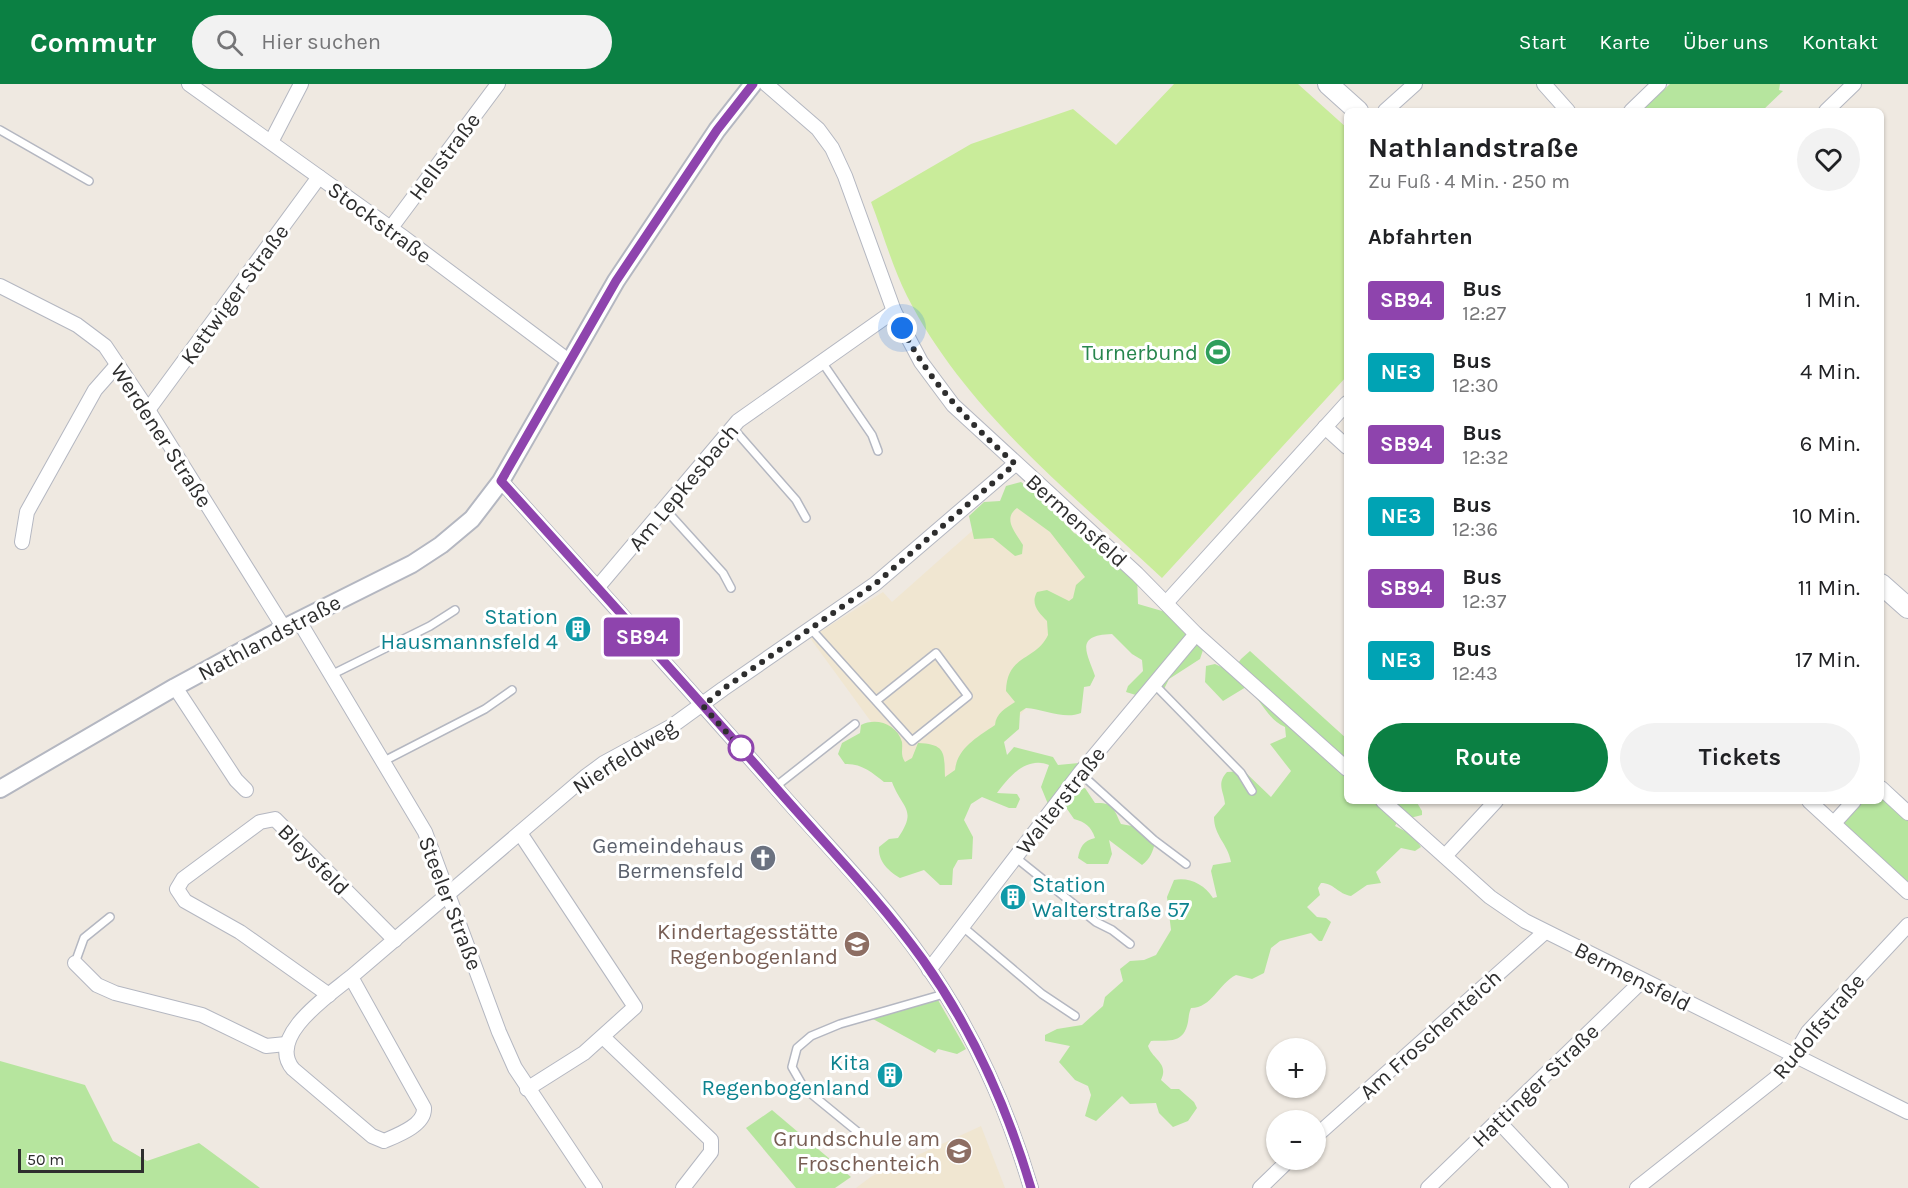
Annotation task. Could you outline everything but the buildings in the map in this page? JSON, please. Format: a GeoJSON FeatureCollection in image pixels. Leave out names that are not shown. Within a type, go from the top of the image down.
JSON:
{"type":"FeatureCollection","features":[{"type":"Feature","properties":{"kind":"main road"},"geometry":{"type":"LineString","coordinates":[[1328,84],[1355,108]]}},
{"type":"Feature","properties":{"kind":"main road"},"geometry":{"type":"LineString","coordinates":[[1884,587],[1908,608]]}},
{"type":"Feature","properties":{"kind":"street","name":"Stockstraße"},"geometry":{"type":"LineString","coordinates":[[189,84],[570,362]]}},
{"type":"Feature","properties":{"kind":"street"},"geometry":{"type":"LineString","coordinates":[[271,142],[301,84]]}},
{"type":"Feature","properties":{"kind":"street","name":"Hellstraße"},"geometry":{"type":"LineString","coordinates":[[390,229],[498,84]]}},
{"type":"Feature","properties":{"kind":"street","name":"Bermensfeld"},"geometry":{"type":"LineString","coordinates":[[754,84],[818,129],[832,148],[845,176],[894,311],[916,353],[943,392],[969,421],[1166,603],[1196,634],[1344,766]]}},
{"type":"Feature","properties":{"kind":"street","name":"Nathlandstraße"},"geometry":{"type":"LineString","coordinates":[[0,789],[175,687],[429,553],[472,519],[501,481],[616,281],[717,130],[754,84]]}},
{"type":"Feature","properties":{"kind":"street"},"geometry":{"type":"LineString","coordinates":[[1388,108],[1415,84]]}},
{"type":"Feature","properties":{"kind":"street"},"geometry":{"type":"LineString","coordinates":[[1544,84],[1566,108]]}},
{"type":"Feature","properties":{"kind":"street"},"geometry":{"type":"LineString","coordinates":[[1634,108],[1659,84]]}},
{"type":"Feature","properties":{"kind":"street"},"geometry":{"type":"LineString","coordinates":[[1829,108],[1854,84]]}},
{"type":"Feature","properties":{"kind":"street","name":"Kettwiger Straße"},"geometry":{"type":"LineString","coordinates":[[148,410],[319,177]]}},
{"type":"Feature","properties":{"kind":"street","name":"Werdener Straße"},"geometry":{"type":"LineString","coordinates":[[0,286],[86,330],[105,346],[291,625]]}},
{"type":"Feature","properties":{"kind":"street","name":"Am Lepkesbach"},"geometry":{"type":"LineString","coordinates":[[597,588],[732,427],[894,311]]}},
{"type":"Feature","properties":{"kind":"street"},"geometry":{"type":"LineString","coordinates":[[22,542],[27,512],[95,390],[117,365]]}},
{"type":"Feature","properties":{"kind":"street"},"geometry":{"type":"LineString","coordinates":[[1166,603],[1344,406]]}},
{"type":"Feature","properties":{"kind":"street"},"geometry":{"type":"LineString","coordinates":[[1325,427],[1344,444]]}},
{"type":"Feature","properties":{"kind":"street","name":"Nierfeldweg"},"geometry":{"type":"LineString","coordinates":[[448,895],[596,769],[703,706],[723,689],[875,584],[1015,464]]}},
{"type":"Feature","properties":{"kind":"street"},"geometry":{"type":"LineString","coordinates":[[501,481],[879,904],[929,970],[992,1079],[1031,1188]]}},
{"type":"Feature","properties":{"kind":"street","name":"Steeler Straße"},"geometry":{"type":"LineString","coordinates":[[291,625],[331,675],[425,832],[499,1032],[527,1089],[595,1188]]}},
{"type":"Feature","properties":{"kind":"street","name":"Walterstraße"},"geometry":{"type":"LineString","coordinates":[[929,970],[1080,773],[1196,634]]}},
{"type":"Feature","properties":{"kind":"street","name":"Nathlandstraße"},"geometry":{"type":"LineString","coordinates":[[175,687],[236,780],[246,790]]}},
{"type":"Feature","properties":{"kind":"street"},"geometry":{"type":"LineString","coordinates":[[1884,791],[1908,813]]}},
{"type":"Feature","properties":{"kind":"street","name":"Bermensfeld"},"geometry":{"type":"LineString","coordinates":[[1386,804],[1506,910],[1642,981],[1908,1112]]}},
{"type":"Feature","properties":{"kind":"street"},"geometry":{"type":"LineString","coordinates":[[1445,856],[1493,804]]}},
{"type":"Feature","properties":{"kind":"street"},"geometry":{"type":"LineString","coordinates":[[1812,804],[1908,892]]}},
{"type":"Feature","properties":{"kind":"street"},"geometry":{"type":"LineString","coordinates":[[1834,823],[1851,804]]}},
{"type":"Feature","properties":{"kind":"street","name":"Bleysfeld"},"geometry":{"type":"LineString","coordinates":[[329,995],[240,932],[185,901],[177,889],[183,879],[260,822],[275,819],[395,940]]}},
{"type":"Feature","properties":{"kind":"street"},"geometry":{"type":"LineString","coordinates":[[520,833],[635,1007],[603,1037],[568,1064],[527,1089]]}},
{"type":"Feature","properties":{"kind":"street"},"geometry":{"type":"LineString","coordinates":[[351,977],[424,1108],[421,1120],[387,1140],[380,1141],[293,1069],[288,1062],[286,1044],[296,1026],[329,995],[448,895]]}},
{"type":"Feature","properties":{"kind":"street","name":"Rudolfstraße"},"geometry":{"type":"LineString","coordinates":[[1637,1188],[1776,1078],[1794,1056],[1808,1032],[1908,924]]}},
{"type":"Feature","properties":{"kind":"street","name":"Am Froschenteich"},"geometry":{"type":"LineString","coordinates":[[1326,1127],[1545,932]]}},
{"type":"Feature","properties":{"kind":"street"},"geometry":{"type":"LineString","coordinates":[[75,963],[97,985],[115,993],[202,1015],[266,1046],[286,1044]]}},
{"type":"Feature","properties":{"kind":"street","name":"Hattinger Straße"},"geometry":{"type":"LineString","coordinates":[[1428,1188],[1642,981]]}},
{"type":"Feature","properties":{"kind":"street"},"geometry":{"type":"LineString","coordinates":[[603,1037],[711,1140],[711,1152],[683,1188]]}},
{"type":"Feature","properties":{"kind":"street"},"geometry":{"type":"LineString","coordinates":[[1498,1121],[1561,1188]]}},
{"type":"Feature","properties":{"kind":"street"},"geometry":{"type":"LineString","coordinates":[[1260,1188],[1279,1170]]}},
{"type":"Feature","properties":{"kind":"lane"},"geometry":{"type":"LineString","coordinates":[[0,130],[89,181]]}},
{"type":"Feature","properties":{"kind":"lane"},"geometry":{"type":"LineString","coordinates":[[822,362],[872,435],[878,451]]}},
{"type":"Feature","properties":{"kind":"lane"},"geometry":{"type":"LineString","coordinates":[[732,427],[796,500],[806,518]]}},
{"type":"Feature","properties":{"kind":"lane"},"geometry":{"type":"LineString","coordinates":[[664,508],[723,573],[731,588]]}},
{"type":"Feature","properties":{"kind":"lane"},"geometry":{"type":"LineString","coordinates":[[331,675],[430,626],[455,610]]}},
{"type":"Feature","properties":{"kind":"lane"},"geometry":{"type":"LineString","coordinates":[[811,629],[912,741],[968,696],[936,653],[876,701]]}},
{"type":"Feature","properties":{"kind":"lane"},"geometry":{"type":"LineString","coordinates":[[1154,684],[1241,773],[1252,791]]}},
{"type":"Feature","properties":{"kind":"lane"},"geometry":{"type":"LineString","coordinates":[[384,761],[485,709],[512,690]]}},
{"type":"Feature","properties":{"kind":"lane"},"geometry":{"type":"LineString","coordinates":[[775,787],[855,724]]}},
{"type":"Feature","properties":{"kind":"lane"},"geometry":{"type":"LineString","coordinates":[[1080,773],[1154,840],[1186,864]]}},
{"type":"Feature","properties":{"kind":"lane"},"geometry":{"type":"LineString","coordinates":[[1015,857],[1096,922],[1112,930],[1130,944]]}},
{"type":"Feature","properties":{"kind":"lane"},"geometry":{"type":"LineString","coordinates":[[75,963],[84,938],[110,916]]}},
{"type":"Feature","properties":{"kind":"lane"},"geometry":{"type":"LineString","coordinates":[[963,927],[1042,994],[1075,1016]]}},
{"type":"Feature","properties":{"kind":"lane"},"geometry":{"type":"LineString","coordinates":[[859,1133],[804,1088],[792,1067],[797,1048],[812,1036],[840,1024],[944,994]]}},
{"type":"Feature","properties":{"kind":"shaded area"},"geometry":{"type":"Polygon","coordinates":[[[1018,494],[1120,592],[939,815],[810,638],[883,592],[892,602],[1008,499],[1018,494]]]}},
{"type":"Feature","properties":{"kind":"shaded area","name":"Grundschule am Froschenteich"},"geometry":{"type":"Polygon","coordinates":[[[981,1126],[1005,1188],[856,1188],[872,1176],[981,1126]]]}},
{"type":"Feature","properties":{"kind":"green space"},"geometry":{"type":"Polygon","coordinates":[[[1174,84],[1298,84],[1344,125],[1344,379],[1162,578],[1022,448],[958,376],[931,337],[907,296],[871,202],[971,144],[1073,109],[1116,145],[1174,84]]]}},
{"type":"Feature","properties":{"kind":"green space"},"geometry":{"type":"Polygon","coordinates":[[[1670,84],[1780,84],[1779,90],[1783,91],[1765,108],[1644,108],[1670,84]]]}},
{"type":"Feature","properties":{"kind":"green space"},"geometry":{"type":"Polygon","coordinates":[[[1021,482],[1042,498],[1074,533],[1091,541],[1137,574],[1138,604],[1169,613],[1204,647],[1200,659],[1169,679],[1164,689],[1149,699],[1126,692],[1128,686],[1143,671],[1142,660],[1132,654],[1112,634],[1092,638],[1086,647],[1095,676],[1090,686],[1084,687],[1081,713],[1061,715],[1026,708],[1020,712],[1019,729],[1004,742],[1007,755],[1014,747],[1053,757],[1058,765],[1079,763],[1067,783],[1060,786],[1059,793],[1085,788],[1095,803],[1106,804],[1112,808],[1121,824],[1143,828],[1155,842],[1153,849],[1149,858],[1142,865],[1109,840],[1112,854],[1108,864],[1087,864],[1078,858],[1083,845],[1095,838],[1092,830],[1074,819],[1065,806],[1048,804],[1041,787],[1049,765],[1033,763],[1013,774],[997,793],[1017,794],[1020,799],[1016,808],[1009,808],[982,797],[971,804],[964,820],[973,837],[972,859],[958,860],[953,869],[952,885],[940,885],[924,870],[900,878],[882,862],[879,847],[889,839],[898,838],[907,821],[906,809],[892,782],[884,782],[861,767],[845,764],[838,754],[842,743],[860,733],[861,725],[879,722],[896,731],[902,742],[905,762],[912,758],[918,743],[939,748],[944,756],[945,777],[955,770],[964,749],[995,725],[999,714],[1015,702],[1006,691],[1011,670],[1037,650],[1048,635],[1047,621],[1035,604],[1037,592],[1047,590],[1069,601],[1073,598],[1076,585],[1085,577],[1050,532],[1017,508],[1010,521],[1023,545],[1022,554],[1015,556],[993,538],[974,539],[969,516],[984,502],[1000,501],[1006,486],[1021,482]]]}},
{"type":"Feature","properties":{"kind":"green space"},"geometry":{"type":"Polygon","coordinates":[[[1250,651],[1344,736],[1344,804],[1418,804],[1422,815],[1398,821],[1395,826],[1413,835],[1421,847],[1415,851],[1401,848],[1376,872],[1381,883],[1367,885],[1351,896],[1321,883],[1318,888],[1320,895],[1307,907],[1317,917],[1326,918],[1331,922],[1322,941],[1311,933],[1280,941],[1271,948],[1264,973],[1252,979],[1236,975],[1224,984],[1210,1000],[1191,1008],[1185,1032],[1181,1036],[1173,1040],[1151,1041],[1148,1046],[1150,1051],[1162,1065],[1161,1080],[1171,1089],[1179,1089],[1194,1102],[1197,1108],[1188,1121],[1173,1127],[1159,1113],[1156,1103],[1130,1104],[1122,1096],[1096,1121],[1085,1116],[1091,1095],[1088,1086],[1075,1080],[1059,1062],[1070,1046],[1045,1041],[1045,1035],[1057,1029],[1082,1025],[1103,1006],[1105,997],[1123,981],[1120,969],[1130,961],[1144,960],[1156,955],[1171,930],[1167,897],[1174,880],[1196,883],[1213,898],[1217,897],[1211,871],[1213,865],[1231,862],[1216,830],[1214,817],[1225,804],[1221,784],[1227,772],[1244,771],[1271,797],[1291,771],[1270,744],[1286,737],[1285,727],[1273,719],[1246,687],[1223,701],[1205,682],[1206,666],[1215,664],[1232,672],[1250,651]]]}},
{"type":"Feature","properties":{"kind":"green space"},"geometry":{"type":"Polygon","coordinates":[[[1884,791],[1908,813],[1908,892],[1834,823],[1851,804],[1884,804],[1884,791]]]}},
{"type":"Feature","properties":{"kind":"green space"},"geometry":{"type":"Polygon","coordinates":[[[938,1000],[966,1049],[957,1054],[938,1049],[935,1053],[873,1019],[938,1000]]]}},
{"type":"Feature","properties":{"kind":"green space"},"geometry":{"type":"Polygon","coordinates":[[[0,1061],[85,1085],[113,1141],[147,1161],[199,1143],[260,1188],[0,1188],[0,1061]]]}},
{"type":"Feature","properties":{"kind":"green space"},"geometry":{"type":"Polygon","coordinates":[[[772,1110],[851,1177],[835,1188],[796,1188],[746,1128],[772,1110]]]}},
{"type":"Feature","properties":{"kind":"bus line","name":"SB94"},"geometry":{"type":"LineString","coordinates":[[753,84],[717,130],[616,281],[501,481],[879,904],[923,960],[992,1079],[1031,1188]]}},
{"type":"Feature","properties":{"kind":"place","name":"Turnerbund"},"geometry":{"type":"Point","coordinates":[1218,352]}},
{"type":"Feature","properties":{"kind":"place","name":"Station Hausmannsfeld 4"},"geometry":{"type":"Point","coordinates":[578,629]}},
{"type":"Feature","properties":{"kind":"place","name":"Gemeindehaus Bermensfeld"},"geometry":{"type":"Point","coordinates":[763,858]}},
{"type":"Feature","properties":{"kind":"place","name":"Station Walterstraße 57"},"geometry":{"type":"Point","coordinates":[1013,897]}},
{"type":"Feature","properties":{"kind":"place","name":"Kindertagesstätte Regenbogenland"},"geometry":{"type":"Point","coordinates":[857,944]}},
{"type":"Feature","properties":{"kind":"place","name":"Kita Regenbogenland"},"geometry":{"type":"Point","coordinates":[890,1075]}},
{"type":"Feature","properties":{"kind":"place","name":"Grundschule am Froschenteich"},"geometry":{"type":"Point","coordinates":[959,1151]}},
{"type":"Feature","properties":{"kind":"route"},"geometry":{"type":"LineString","coordinates":[[741,748],[744,752],[703,706],[723,689],[875,584],[1015,464],[953,405],[921,362],[902,328]]}}]}
